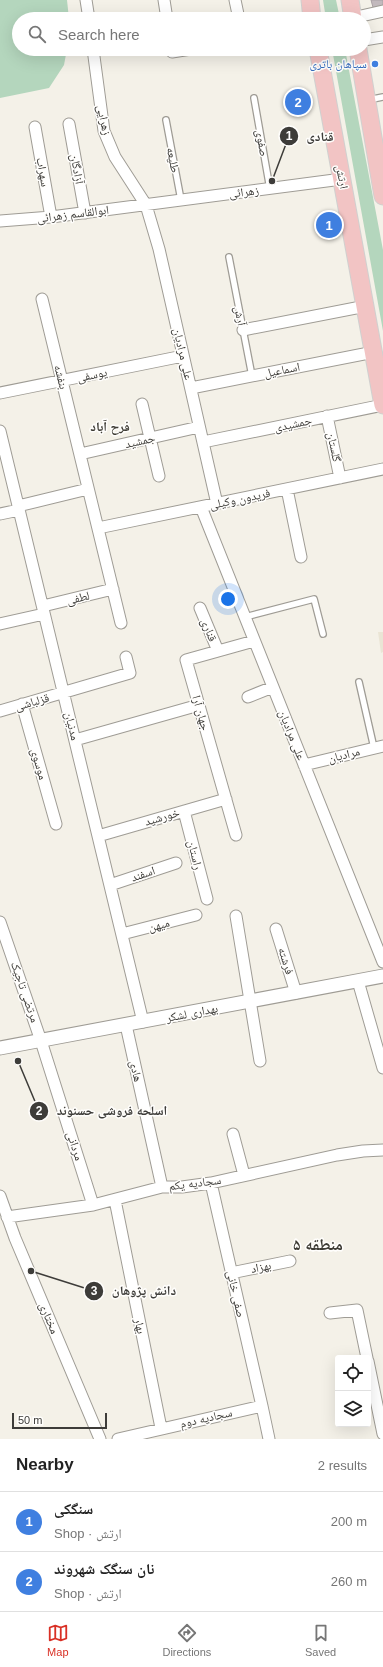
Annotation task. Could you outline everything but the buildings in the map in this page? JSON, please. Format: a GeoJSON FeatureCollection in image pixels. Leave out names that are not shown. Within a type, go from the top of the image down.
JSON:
{"type":"FeatureCollection","features":[{"type":"Feature","properties":{"kind":"main road"},"geometry":{"type":"LineString","coordinates":[[310,0],[311,12]]}},
{"type":"Feature","properties":{"kind":"main road"},"geometry":{"type":"LineString","coordinates":[[350,0],[351,12]]}},
{"type":"Feature","properties":{"kind":"main road","name":"ارتش"},"geometry":{"type":"LineString","coordinates":[[319,56],[383,405]]}},
{"type":"Feature","properties":{"kind":"main road"},"geometry":{"type":"LineString","coordinates":[[359,56],[383,196]]}},
{"type":"Feature","properties":{"kind":"street"},"geometry":{"type":"LineString","coordinates":[[86,0],[88,12]]}},
{"type":"Feature","properties":{"kind":"street"},"geometry":{"type":"LineString","coordinates":[[164,0],[166,12]]}},
{"type":"Feature","properties":{"kind":"street"},"geometry":{"type":"LineString","coordinates":[[236,0],[238,12]]}},
{"type":"Feature","properties":{"kind":"street"},"geometry":{"type":"LineString","coordinates":[[371,14],[383,11]]}},
{"type":"Feature","properties":{"kind":"street"},"geometry":{"type":"LineString","coordinates":[[371,39],[383,36]]}},
{"type":"Feature","properties":{"kind":"street","name":"زهرایی"},"geometry":{"type":"LineString","coordinates":[[94,56],[104,131],[115,157],[146,205]]}},
{"type":"Feature","properties":{"kind":"street","name":"آزادگان"},"geometry":{"type":"LineString","coordinates":[[69,124],[86,213]]}},
{"type":"Feature","properties":{"kind":"street","name":"سهراب"},"geometry":{"type":"LineString","coordinates":[[35,126],[51,217]]}},
{"type":"Feature","properties":{"kind":"street","name":"زهرائی"},"geometry":{"type":"LineString","coordinates":[[146,205],[342,179]]}},
{"type":"Feature","properties":{"kind":"street","name":"ابوالقاسم زهرائی"},"geometry":{"type":"LineString","coordinates":[[0,221],[51,217],[146,205]]}},
{"type":"Feature","properties":{"kind":"street","name":"علی مرادیان"},"geometry":{"type":"LineString","coordinates":[[146,205],[159,249],[217,504]]}},
{"type":"Feature","properties":{"kind":"street","name":"بنفشه"},"geometry":{"type":"LineString","coordinates":[[42,299],[121,623]]}},
{"type":"Feature","properties":{"kind":"street"},"geometry":{"type":"LineString","coordinates":[[243,330],[366,306]]}},
{"type":"Feature","properties":{"kind":"street","name":"اسماعیل"},"geometry":{"type":"LineString","coordinates":[[190,388],[374,352]]}},
{"type":"Feature","properties":{"kind":"street","name":"یوسفی"},"geometry":{"type":"LineString","coordinates":[[0,394],[183,356]]}},
{"type":"Feature","properties":{"kind":"street"},"geometry":{"type":"LineString","coordinates":[[142,404],[159,476]]}},
{"type":"Feature","properties":{"kind":"street","name":"جمشیدی"},"geometry":{"type":"LineString","coordinates":[[203,442],[383,405]]}},
{"type":"Feature","properties":{"kind":"street","name":"گلستان"},"geometry":{"type":"LineString","coordinates":[[328,416],[340,478]]}},
{"type":"Feature","properties":{"kind":"street","name":"جمشید"},"geometry":{"type":"LineString","coordinates":[[80,454],[200,427]]}},
{"type":"Feature","properties":{"kind":"street","name":"مدنیان"},"geometry":{"type":"LineString","coordinates":[[0,431],[143,1022]]}},
{"type":"Feature","properties":{"kind":"street","name":"فریدون وکیلی"},"geometry":{"type":"LineString","coordinates":[[98,528],[383,469]]}},
{"type":"Feature","properties":{"kind":"street"},"geometry":{"type":"LineString","coordinates":[[0,514],[88,489]]}},
{"type":"Feature","properties":{"kind":"street"},"geometry":{"type":"LineString","coordinates":[[287,489],[301,557]]}},
{"type":"Feature","properties":{"kind":"street","name":"علی مرادیان"},"geometry":{"type":"LineString","coordinates":[[201,507],[383,962]]}},
{"type":"Feature","properties":{"kind":"street","name":"لطفی"},"geometry":{"type":"LineString","coordinates":[[0,624],[113,589]]}},
{"type":"Feature","properties":{"kind":"street","name":"قناری"},"geometry":{"type":"LineString","coordinates":[[200,608],[218,651]]}},
{"type":"Feature","properties":{"kind":"street","name":"جهان آرا"},"geometry":{"type":"LineString","coordinates":[[236,835],[186,660],[254,641]]}},
{"type":"Feature","properties":{"kind":"street","name":"قزلباشی"},"geometry":{"type":"LineString","coordinates":[[0,711],[130,674],[126,657]]}},
{"type":"Feature","properties":{"kind":"street"},"geometry":{"type":"LineString","coordinates":[[248,697],[273,686]]}},
{"type":"Feature","properties":{"kind":"street","name":"موسوی"},"geometry":{"type":"LineString","coordinates":[[22,704],[56,824]]}},
{"type":"Feature","properties":{"kind":"street"},"geometry":{"type":"LineString","coordinates":[[75,740],[199,705]]}},
{"type":"Feature","properties":{"kind":"street","name":"مرادیان"},"geometry":{"type":"LineString","coordinates":[[304,765],[378,747]]}},
{"type":"Feature","properties":{"kind":"street","name":"خورشید"},"geometry":{"type":"LineString","coordinates":[[98,836],[226,799]]}},
{"type":"Feature","properties":{"kind":"street","name":"راستان"},"geometry":{"type":"LineString","coordinates":[[184,811],[207,899]]}},
{"type":"Feature","properties":{"kind":"street","name":"اسفند"},"geometry":{"type":"LineString","coordinates":[[110,885],[176,863]]}},
{"type":"Feature","properties":{"kind":"street","name":"میهن"},"geometry":{"type":"LineString","coordinates":[[122,934],[196,915]]}},
{"type":"Feature","properties":{"kind":"street"},"geometry":{"type":"LineString","coordinates":[[236,916],[260,1061]]}},
{"type":"Feature","properties":{"kind":"street","name":"مرتضی تاجیک"},"geometry":{"type":"LineString","coordinates":[[0,922],[41,1041]]}},
{"type":"Feature","properties":{"kind":"street","name":"فرشته"},"geometry":{"type":"LineString","coordinates":[[276,929],[296,993]]}},
{"type":"Feature","properties":{"kind":"street","name":"بهداری لشکر"},"geometry":{"type":"LineString","coordinates":[[0,1048],[383,976]]}},
{"type":"Feature","properties":{"kind":"street"},"geometry":{"type":"LineString","coordinates":[[358,981],[383,1068]]}},
{"type":"Feature","properties":{"kind":"street","name":"هادی"},"geometry":{"type":"LineString","coordinates":[[126,1025],[162,1187]]}},
{"type":"Feature","properties":{"kind":"street","name":"مردانی"},"geometry":{"type":"LineString","coordinates":[[41,1041],[93,1205]]}},
{"type":"Feature","properties":{"kind":"street"},"geometry":{"type":"LineString","coordinates":[[233,1134],[244,1175]]}},
{"type":"Feature","properties":{"kind":"street","name":"سجادیه یکم"},"geometry":{"type":"LineString","coordinates":[[7,1217],[93,1205],[162,1187],[182,1187],[211,1183],[337,1155],[383,1150]]}},
{"type":"Feature","properties":{"kind":"street","name":"صفی خانی"},"geometry":{"type":"LineString","coordinates":[[211,1183],[262,1406]]}},
{"type":"Feature","properties":{"kind":"street","name":"مختاری"},"geometry":{"type":"LineString","coordinates":[[0,1196],[7,1217],[100,1439]]}},
{"type":"Feature","properties":{"kind":"street","name":"بهار"},"geometry":{"type":"LineString","coordinates":[[115,1200],[161,1428]]}},
{"type":"Feature","properties":{"kind":"street","name":"بهزاد"},"geometry":{"type":"LineString","coordinates":[[231,1273],[290,1261]]}},
{"type":"Feature","properties":{"kind":"street"},"geometry":{"type":"LineString","coordinates":[[330,1312],[357,1310],[366,1355]]}},
{"type":"Feature","properties":{"kind":"street"},"geometry":{"type":"LineString","coordinates":[[371,1376],[383,1434]]}},
{"type":"Feature","properties":{"kind":"street"},"geometry":{"type":"LineString","coordinates":[[262,1406],[269,1439]]}},
{"type":"Feature","properties":{"kind":"street","name":"سجادیه دوم"},"geometry":{"type":"LineString","coordinates":[[118,1439],[262,1406]]}},
{"type":"Feature","properties":{"kind":"lane"},"geometry":{"type":"LineString","coordinates":[[366,100],[383,97]]}},
{"type":"Feature","properties":{"kind":"lane","name":"صفوی"},"geometry":{"type":"LineString","coordinates":[[254,98],[270,189]]}},
{"type":"Feature","properties":{"kind":"lane","name":"طلیعه"},"geometry":{"type":"LineString","coordinates":[[166,120],[181,200]]}},
{"type":"Feature","properties":{"kind":"lane","name":"آرش"},"geometry":{"type":"LineString","coordinates":[[229,257],[252,376]]}},
{"type":"Feature","properties":{"kind":"lane"},"geometry":{"type":"LineString","coordinates":[[245,617],[314,599],[323,634]]}},
{"type":"Feature","properties":{"kind":"lane"},"geometry":{"type":"LineString","coordinates":[[359,682],[378,747]]}},
{"type":"Feature","properties":{"kind":"shaded area"},"geometry":{"type":"Polygon","coordinates":[[[378,632],[383,632],[383,652],[381,653],[378,632]]]}},
{"type":"Feature","properties":{"kind":"green space"},"geometry":{"type":"Polygon","coordinates":[[[0,0],[67,0],[68,12],[12,12],[12,56],[66,56],[64,65],[49,88],[0,98],[0,0]]]}},
{"type":"Feature","properties":{"kind":"green space"},"geometry":{"type":"Polygon","coordinates":[[[323,0],[336,0],[339,12],[325,12],[323,0]]]}},
{"type":"Feature","properties":{"kind":"green space"},"geometry":{"type":"Polygon","coordinates":[[[333,56],[346,56],[383,250],[383,331],[333,56]]]}},
{"type":"Feature","properties":{"kind":"place","name":"سپاهان باتری"},"geometry":{"type":"Point","coordinates":[375,64]}},
{"type":"Feature","properties":{"kind":"place","name":"نان سنگک شهروند"},"geometry":{"type":"Point","coordinates":[298,102]}},
{"type":"Feature","properties":{"kind":"place","name":"قنادی"},"geometry":{"type":"Point","coordinates":[272,181]}},
{"type":"Feature","properties":{"kind":"place","name":"سنگکی"},"geometry":{"type":"Point","coordinates":[329,225]}},
{"type":"Feature","properties":{"kind":"place","name":"اسلحه فروشی حسنوند"},"geometry":{"type":"Point","coordinates":[18,1061]}},
{"type":"Feature","properties":{"kind":"place","name":"دانش پژوهان"},"geometry":{"type":"Point","coordinates":[31,1271]}},
{"type":"Feature","properties":{"kind":"district","name":"فرح آباد"},"geometry":{"type":"Point","coordinates":[110,426]}},
{"type":"Feature","properties":{"kind":"district","name":"منطقه ۵"},"geometry":{"type":"Point","coordinates":[318,1244]}}]}
